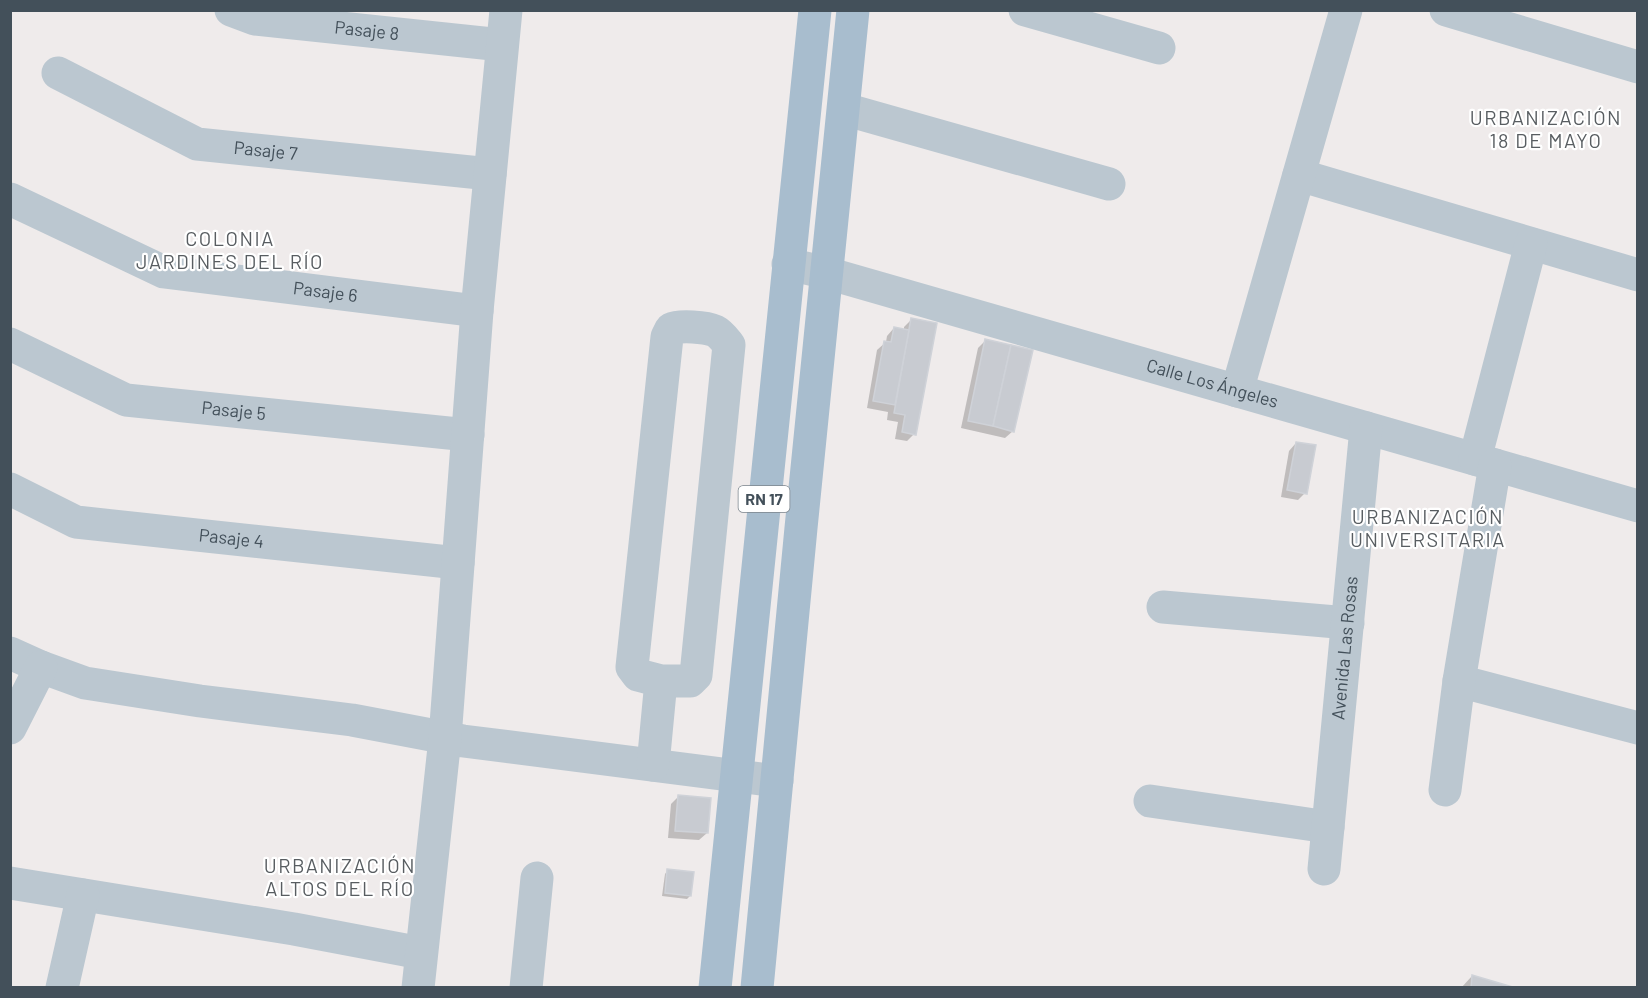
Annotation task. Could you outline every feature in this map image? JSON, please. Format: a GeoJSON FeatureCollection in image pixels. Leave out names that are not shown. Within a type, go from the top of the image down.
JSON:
{"type":"FeatureCollection","features":[{"type":"Feature","properties":{"kind":"main road","name":"RN 17"},"geometry":{"type":"LineString","coordinates":[[715,987],[815,10]]}},
{"type":"Feature","properties":{"kind":"main road","name":"RN 17"},"geometry":{"type":"LineString","coordinates":[[757,987],[853,10]]}},
{"type":"Feature","properties":{"kind":"street","name":"Pasaje 8"},"geometry":{"type":"LineString","coordinates":[[231,10],[255,19],[502,45]]}},
{"type":"Feature","properties":{"kind":"street"},"geometry":{"type":"LineString","coordinates":[[418,987],[445,738],[477,311],[506,10]]}},
{"type":"Feature","properties":{"kind":"street"},"geometry":{"type":"LineString","coordinates":[[1024,10],[1159,48]]}},
{"type":"Feature","properties":{"kind":"street"},"geometry":{"type":"LineString","coordinates":[[1237,391],[1346,10]]}},
{"type":"Feature","properties":{"kind":"street"},"geometry":{"type":"LineString","coordinates":[[1446,10],[1638,67]]}},
{"type":"Feature","properties":{"kind":"street","name":"Pasaje 7"},"geometry":{"type":"LineString","coordinates":[[58,73],[197,144],[490,174]]}},
{"type":"Feature","properties":{"kind":"street"},"geometry":{"type":"LineString","coordinates":[[844,109],[1109,184]]}},
{"type":"Feature","properties":{"kind":"street"},"geometry":{"type":"LineString","coordinates":[[1299,175],[1638,275]]}},
{"type":"Feature","properties":{"kind":"street","name":"Pasaje 6"},"geometry":{"type":"LineString","coordinates":[[10,199],[164,272],[477,311]]}},
{"type":"Feature","properties":{"kind":"street"},"geometry":{"type":"LineString","coordinates":[[1445,790],[1485,462],[1531,243]]}},
{"type":"Feature","properties":{"kind":"street","name":"Calle Los Ángeles"},"geometry":{"type":"LineString","coordinates":[[788,264],[827,273],[1638,506]]}},
{"type":"Feature","properties":{"kind":"street"},"geometry":{"type":"LineString","coordinates":[[678,326],[715,331],[729,345],[696,675],[690,681],[661,681],[638,675],[632,667],[667,337],[671,328],[678,326]]}},
{"type":"Feature","properties":{"kind":"street","name":"Pasaje 5"},"geometry":{"type":"LineString","coordinates":[[10,344],[126,400],[468,435]]}},
{"type":"Feature","properties":{"kind":"street","name":"Avenida Las Rosas"},"geometry":{"type":"LineString","coordinates":[[1324,870],[1366,428]]}},
{"type":"Feature","properties":{"kind":"street","name":"Pasaje 4"},"geometry":{"type":"LineString","coordinates":[[10,489],[76,522],[458,563]]}},
{"type":"Feature","properties":{"kind":"street"},"geometry":{"type":"LineString","coordinates":[[1163,607],[1348,622]]}},
{"type":"Feature","properties":{"kind":"street"},"geometry":{"type":"LineString","coordinates":[[10,653],[85,683],[200,701],[352,720],[445,738],[777,781]]}},
{"type":"Feature","properties":{"kind":"street"},"geometry":{"type":"LineString","coordinates":[[10,728],[41,667]]}},
{"type":"Feature","properties":{"kind":"street"},"geometry":{"type":"LineString","coordinates":[[653,765],[661,681]]}},
{"type":"Feature","properties":{"kind":"street"},"geometry":{"type":"LineString","coordinates":[[1459,681],[1638,728]]}},
{"type":"Feature","properties":{"kind":"street"},"geometry":{"type":"LineString","coordinates":[[1150,801],[1328,827]]}},
{"type":"Feature","properties":{"kind":"street"},"geometry":{"type":"LineString","coordinates":[[526,987],[537,878]]}},
{"type":"Feature","properties":{"kind":"street"},"geometry":{"type":"LineString","coordinates":[[10,883],[294,928],[421,953]]}},
{"type":"Feature","properties":{"kind":"street"},"geometry":{"type":"LineString","coordinates":[[62,987],[83,895]]}},
{"type":"Feature","properties":{"kind":"building"},"geometry":{"type":"Polygon","coordinates":[[[911,318],[937,323],[916,435],[902,432],[905,415],[894,413],[911,318]]]}},
{"type":"Feature","properties":{"kind":"building"},"geometry":{"type":"Polygon","coordinates":[[[894,327],[909,330],[895,405],[873,401],[884,341],[891,342],[894,327]]]}},
{"type":"Feature","properties":{"kind":"building"},"geometry":{"type":"Polygon","coordinates":[[[985,339],[1011,345],[993,426],[968,421],[985,339]]]}},
{"type":"Feature","properties":{"kind":"building"},"geometry":{"type":"Polygon","coordinates":[[[1011,345],[1033,350],[1014,432],[993,426],[1011,345]]]}},
{"type":"Feature","properties":{"kind":"building"},"geometry":{"type":"Polygon","coordinates":[[[1296,442],[1316,445],[1307,494],[1287,490],[1296,442]]]}},
{"type":"Feature","properties":{"kind":"building"},"geometry":{"type":"Polygon","coordinates":[[[678,795],[711,798],[708,833],[675,831],[678,795]]]}},
{"type":"Feature","properties":{"kind":"building"},"geometry":{"type":"Polygon","coordinates":[[[667,869],[694,872],[691,896],[665,893],[667,869]]]}},
{"type":"Feature","properties":{"kind":"building"},"geometry":{"type":"Polygon","coordinates":[[[1472,975],[1516,988],[1471,988],[1472,975]]]}},
{"type":"Feature","properties":{"kind":"district","name":"URBANIZACIÓN 18 DE MAYO"},"geometry":{"type":"Point","coordinates":[1546,130]}},
{"type":"Feature","properties":{"kind":"district","name":"COLONIA JARDINES DEL RÍO"},"geometry":{"type":"Point","coordinates":[230,250]}},
{"type":"Feature","properties":{"kind":"district","name":"URBANIZACIÓN UNIVERSITARIA"},"geometry":{"type":"Point","coordinates":[1428,528]}},
{"type":"Feature","properties":{"kind":"district","name":"URBANIZACIÓN ALTOS DEL RÍO"},"geometry":{"type":"Point","coordinates":[340,878]}}]}
